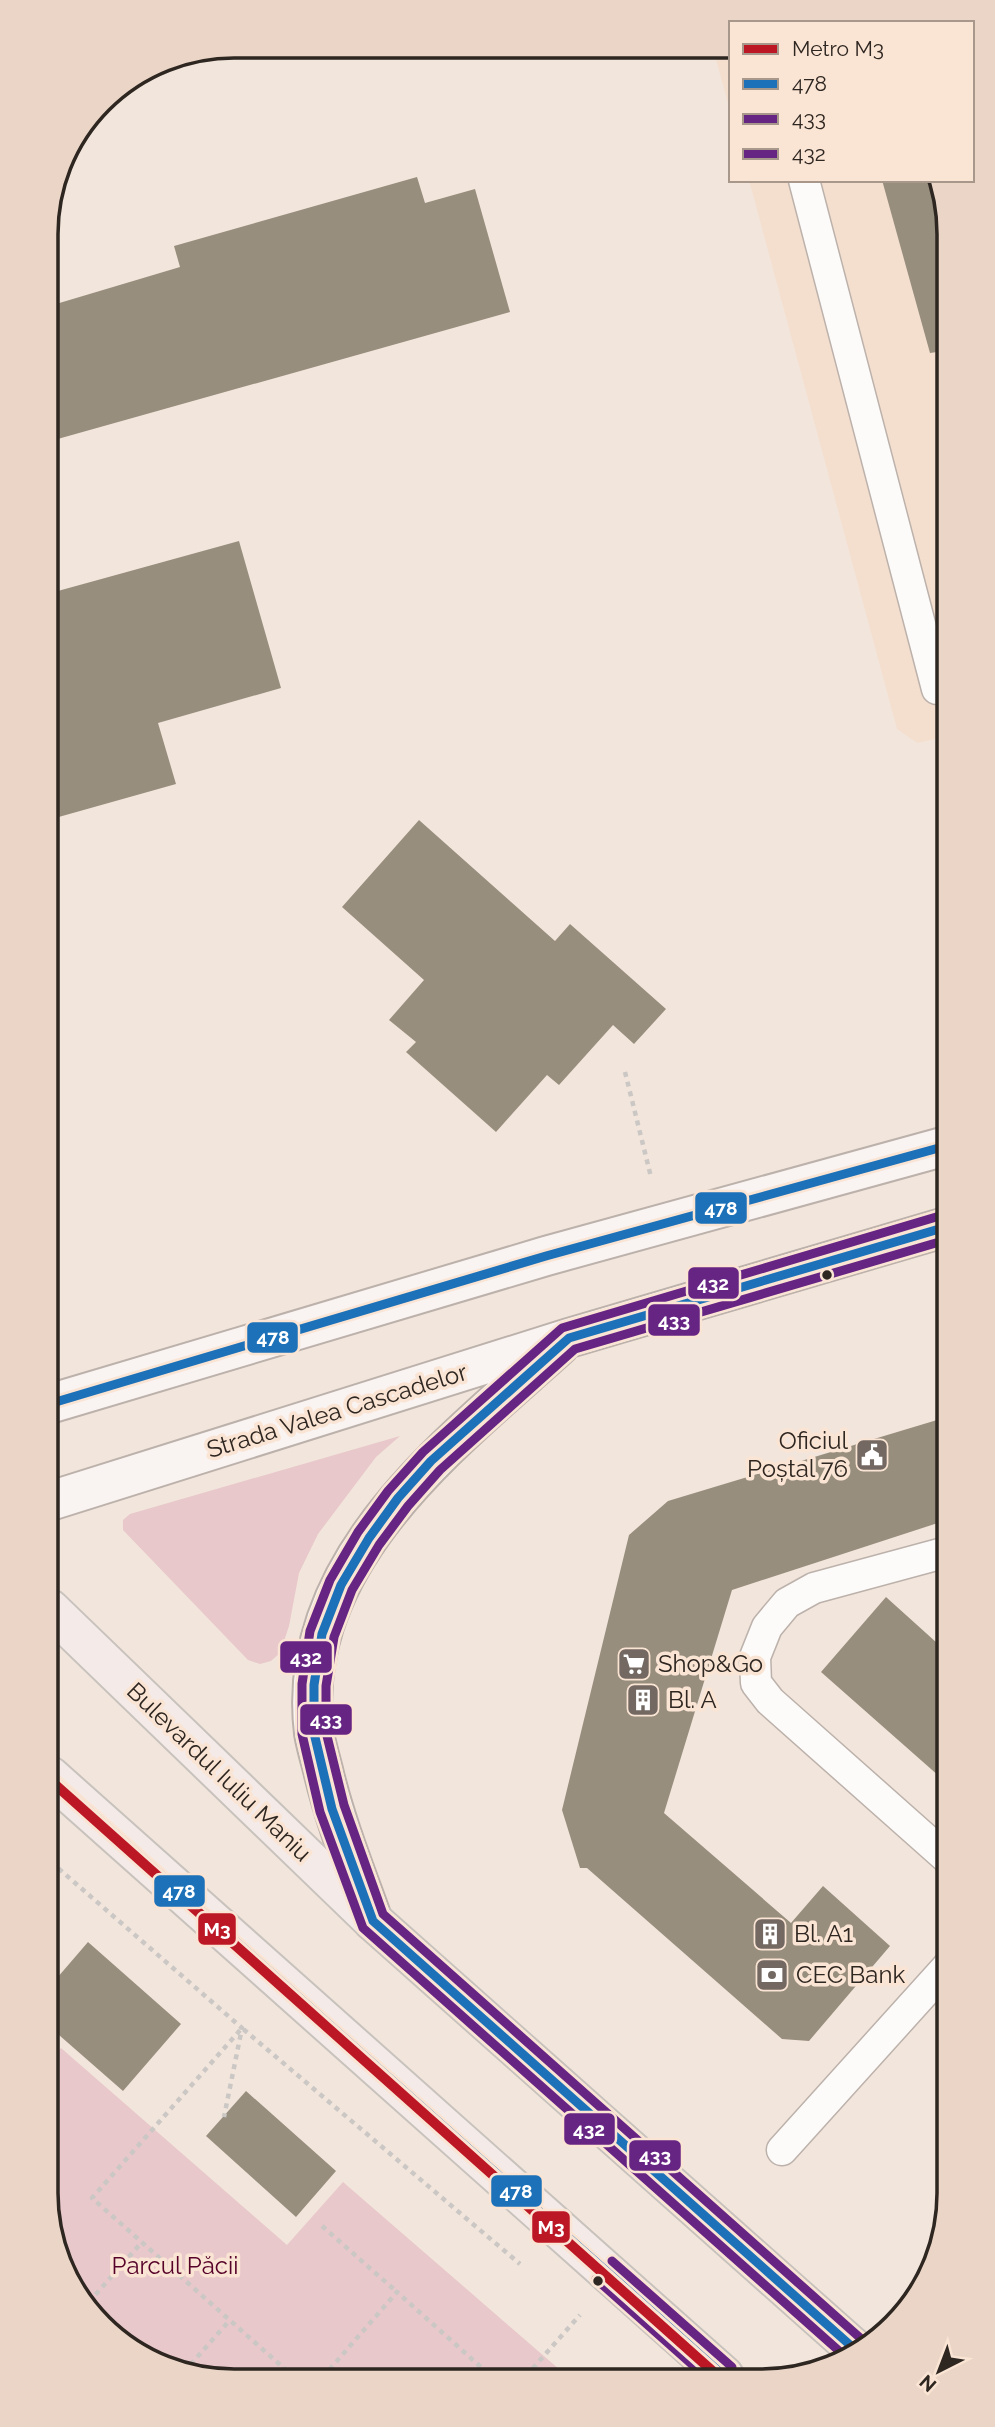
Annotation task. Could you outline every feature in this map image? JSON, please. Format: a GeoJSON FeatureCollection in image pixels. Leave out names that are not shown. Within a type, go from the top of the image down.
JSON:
{"type":"FeatureCollection","features":[{"type":"Feature","properties":{"kind":"main road"},"geometry":{"type":"LineString","coordinates":[[58,1402],[661,1223],[937,1148]]}},
{"type":"Feature","properties":{"kind":"main road","name":"Strada Valea Cascadelor"},"geometry":{"type":"LineString","coordinates":[[58,1498],[569,1338],[937,1230]]}},
{"type":"Feature","properties":{"kind":"main road"},"geometry":{"type":"LineString","coordinates":[[373,1921],[332,1809],[314,1733],[314,1685],[321,1634],[341,1585],[398,1497],[431,1461],[569,1338]]}},
{"type":"Feature","properties":{"kind":"main road","name":"Bulevardul Iuliu Maniu"},"geometry":{"type":"LineString","coordinates":[[58,1617],[373,1921],[850,2345]]}},
{"type":"Feature","properties":{"kind":"main road"},"geometry":{"type":"LineString","coordinates":[[58,1783],[716,2369]]}},
{"type":"Feature","properties":{"kind":"lane"},"geometry":{"type":"LineString","coordinates":[[805,182],[937,689]]}},
{"type":"Feature","properties":{"kind":"lane"},"geometry":{"type":"LineString","coordinates":[[937,1555],[814,1588],[787,1603],[767,1627],[755,1657],[756,1683],[770,1701],[937,1849]]}},
{"type":"Feature","properties":{"kind":"lane"},"geometry":{"type":"LineString","coordinates":[[782,2150],[937,1978]]}},
{"type":"Feature","properties":{"kind":"path"},"geometry":{"type":"LineString","coordinates":[[625,1072],[661,1223]]}},
{"type":"Feature","properties":{"kind":"path"},"geometry":{"type":"LineString","coordinates":[[58,1868],[527,2270]]}},
{"type":"Feature","properties":{"kind":"path"},"geometry":{"type":"LineString","coordinates":[[224,2117],[242,2028]]}},
{"type":"Feature","properties":{"kind":"path"},"geometry":{"type":"LineString","coordinates":[[242,2028],[92,2198],[285,2368]]}},
{"type":"Feature","properties":{"kind":"path"},"geometry":{"type":"LineString","coordinates":[[322,2226],[483,2369]]}},
{"type":"Feature","properties":{"kind":"path"},"geometry":{"type":"LineString","coordinates":[[93,2298],[142,2242]]}},
{"type":"Feature","properties":{"kind":"path"},"geometry":{"type":"LineString","coordinates":[[330,2369],[397,2292]]}},
{"type":"Feature","properties":{"kind":"path"},"geometry":{"type":"LineString","coordinates":[[532,2369],[580,2315],[570,2306]]}},
{"type":"Feature","properties":{"kind":"path"},"geometry":{"type":"LineString","coordinates":[[191,2364],[230,2320]]}},
{"type":"Feature","properties":{"kind":"shaded area"},"geometry":{"type":"Polygon","coordinates":[[[715,58],[729,58],[729,107],[715,58]]]}},
{"type":"Feature","properties":{"kind":"shaded area"},"geometry":{"type":"Polygon","coordinates":[[[750,182],[929,182],[931,188],[937,234],[937,739],[917,743],[897,729],[750,182]]]}},
{"type":"Feature","properties":{"kind":"green space"},"geometry":{"type":"Polygon","coordinates":[[[400,1436],[376,1457],[318,1534],[299,1573],[289,1626],[280,1653],[271,1661],[260,1664],[248,1660],[123,1530],[123,1520],[130,1514],[400,1436]]]}},
{"type":"Feature","properties":{"kind":"green space","name":"Parcul Păcii"},"geometry":{"type":"Polygon","coordinates":[[[61,2048],[287,2245],[343,2182],[559,2369],[222,2369],[177,2360],[136,2340],[109,2318],[94,2300],[71,2261],[64,2239],[58,2193],[58,2051],[61,2048]]]}},
{"type":"Feature","properties":{"kind":"building"},"geometry":{"type":"Polygon","coordinates":[[[417,177],[425,203],[475,189],[510,312],[58,439],[58,303],[180,267],[174,246],[417,177]]]}},
{"type":"Feature","properties":{"kind":"building"},"geometry":{"type":"Polygon","coordinates":[[[883,182],[929,182],[931,188],[937,234],[937,352],[930,353],[883,182]]]}},
{"type":"Feature","properties":{"kind":"building"},"geometry":{"type":"Polygon","coordinates":[[[239,541],[281,688],[158,723],[176,784],[58,817],[58,591],[239,541]]]}},
{"type":"Feature","properties":{"kind":"building"},"geometry":{"type":"Polygon","coordinates":[[[419,820],[555,941],[570,924],[666,1009],[634,1044],[613,1025],[559,1085],[547,1075],[496,1132],[406,1052],[416,1042],[389,1020],[424,980],[342,907],[419,820]]]}},
{"type":"Feature","properties":{"kind":"building"},"geometry":{"type":"Polygon","coordinates":[[[937,1420],[937,1523],[732,1590],[664,1813],[791,1923],[823,1886],[890,1946],[809,2041],[782,2039],[587,1868],[580,1868],[562,1810],[629,1535],[668,1501],[937,1420]]]}},
{"type":"Feature","properties":{"kind":"building"},"geometry":{"type":"Polygon","coordinates":[[[886,1597],[937,1643],[937,1774],[821,1672],[886,1597]]]}},
{"type":"Feature","properties":{"kind":"building"},"geometry":{"type":"Polygon","coordinates":[[[88,1942],[181,2024],[123,2091],[58,2034],[58,1977],[88,1942]]]}},
{"type":"Feature","properties":{"kind":"building"},"geometry":{"type":"Polygon","coordinates":[[[246,2091],[336,2171],[296,2217],[206,2136],[246,2091]]]}},
{"type":"Feature","properties":{"kind":"metro line","name":"M3"},"geometry":{"type":"LineString","coordinates":[[58,1787],[710,2369]]}},
{"type":"Feature","properties":{"kind":"transit line","name":"478"},"geometry":{"type":"LineString","coordinates":[[58,1401],[546,1256],[937,1148]]}},
{"type":"Feature","properties":{"kind":"transit line","name":"432"},"geometry":{"type":"LineString","coordinates":[[839,2351],[363,1928],[320,1812],[302,1734],[302,1684],[310,1631],[330,1580],[358,1532],[388,1491],[423,1452],[562,1328],[937,1217]]}},
{"type":"Feature","properties":{"kind":"transit line","name":"478"},"geometry":{"type":"LineString","coordinates":[[850,2345],[373,1921],[332,1809],[314,1733],[314,1685],[322,1634],[341,1585],[369,1538],[398,1498],[431,1461],[569,1338],[937,1230]]}},
{"type":"Feature","properties":{"kind":"transit line","name":"433"},"geometry":{"type":"LineString","coordinates":[[860,2338],[383,1914],[344,1805],[326,1732],[326,1686],[334,1637],[352,1590],[379,1545],[408,1506],[440,1470],[575,1349],[937,1243]]}},
{"type":"Feature","properties":{"kind":"transit line","name":"478"},"geometry":{"type":"LineString","coordinates":[[58,1783],[716,2369]]}},
{"type":"Feature","properties":{"kind":"transit line","name":"432"},"geometry":{"type":"LineString","coordinates":[[612,2261],[732,2367]]}},
{"type":"Feature","properties":{"kind":"transit line","name":"433"},"geometry":{"type":"LineString","coordinates":[[596,2279],[697,2369]]}},
{"type":"Feature","properties":{"kind":"place","name":"Oficiul Poștal 76"},"geometry":{"type":"Point","coordinates":[872,1455]}},
{"type":"Feature","properties":{"kind":"place","name":"Shop&Go"},"geometry":{"type":"Point","coordinates":[634,1664]}},
{"type":"Feature","properties":{"kind":"place","name":"Bl. A"},"geometry":{"type":"Point","coordinates":[643,1700]}},
{"type":"Feature","properties":{"kind":"place","name":"Bl. A1"},"geometry":{"type":"Point","coordinates":[770,1934]}},
{"type":"Feature","properties":{"kind":"place","name":"CEC Bank"},"geometry":{"type":"Point","coordinates":[772,1975]}}]}
